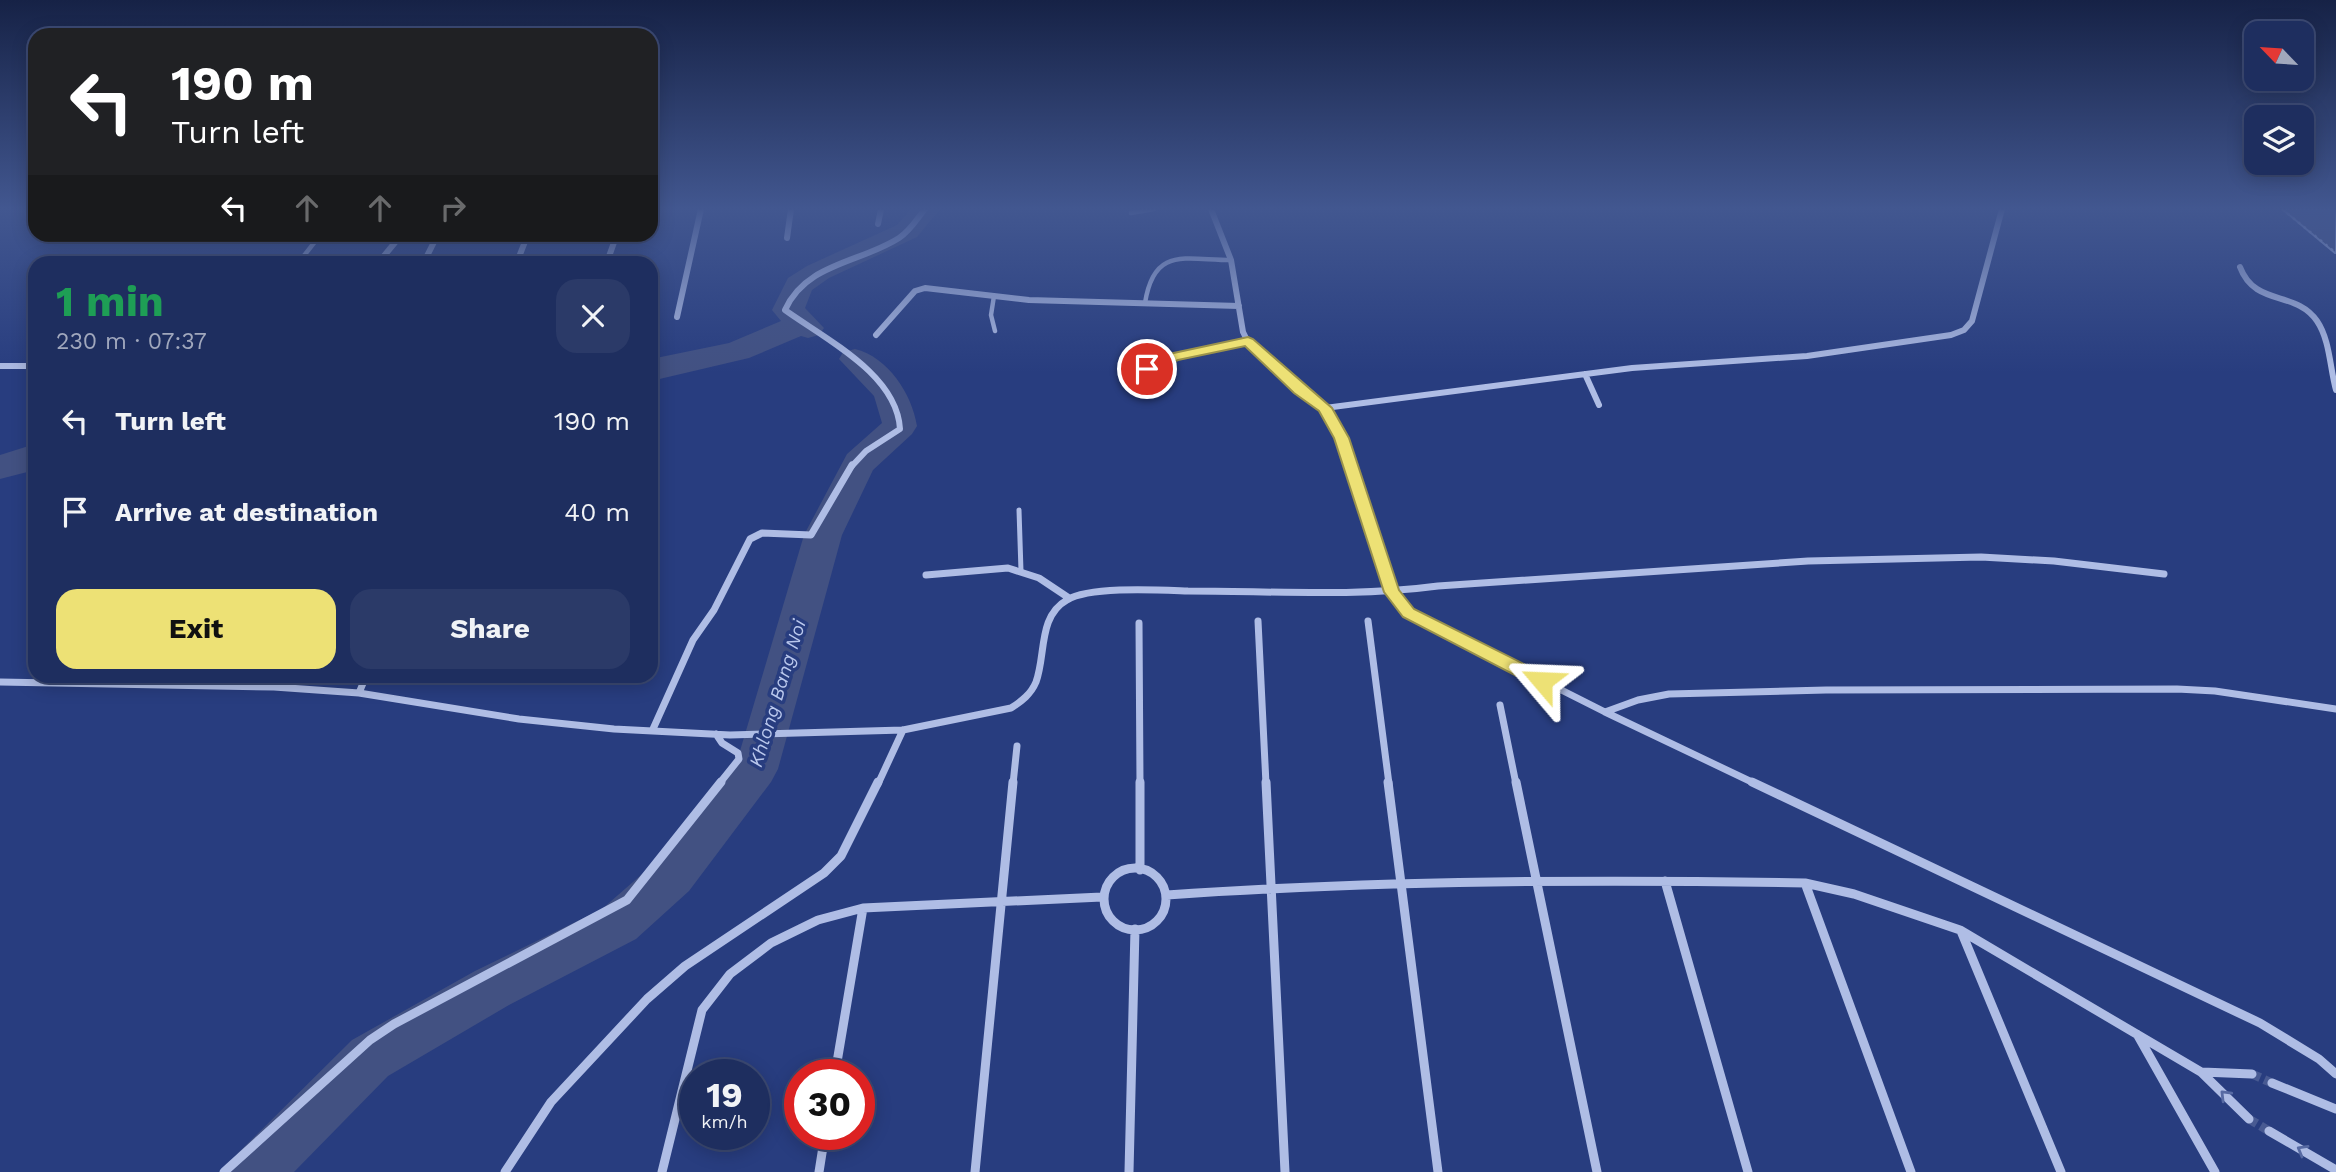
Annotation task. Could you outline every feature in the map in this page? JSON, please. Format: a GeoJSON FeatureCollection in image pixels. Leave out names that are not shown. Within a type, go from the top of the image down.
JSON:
{"type":"FeatureCollection","features":[{"type":"Feature","properties":{"kind":"street"},"geometry":{"type":"LineString","coordinates":[[677,317],[689,264]]}},
{"type":"Feature","properties":{"kind":"street"},"geometry":{"type":"LineString","coordinates":[[653,729],[693,640],[710,616],[750,539],[762,533],[811,535],[846,471],[866,451],[900,429],[895,402],[880,381],[868,369],[785,310],[795,291],[814,276],[842,264]]}},
{"type":"Feature","properties":{"kind":"street"},"geometry":{"type":"LineString","coordinates":[[1232,264],[1243,332],[1248,342],[1299,390],[1325,408],[1342,438],[1392,592],[1409,613],[1432,627],[1605,712],[2260,1023],[2319,1059],[2336,1074]]}},
{"type":"Feature","properties":{"kind":"street"},"geometry":{"type":"LineString","coordinates":[[1325,408],[1585,374],[1807,356],[1951,335],[1964,330],[1972,321],[1987,264]]}},
{"type":"Feature","properties":{"kind":"street"},"geometry":{"type":"LineString","coordinates":[[2240,267],[2242,279],[2248,287],[2290,300],[2304,308],[2317,321],[2336,390]]}},
{"type":"Feature","properties":{"kind":"street"},"geometry":{"type":"LineString","coordinates":[[876,335],[919,289],[994,296],[1239,306]]}},
{"type":"Feature","properties":{"kind":"street"},"geometry":{"type":"LineString","coordinates":[[0,366],[28,366]]}},
{"type":"Feature","properties":{"kind":"street"},"geometry":{"type":"LineString","coordinates":[[1585,374],[1599,405]]}},
{"type":"Feature","properties":{"kind":"street"},"geometry":{"type":"LineString","coordinates":[[55,683],[274,687],[359,693],[543,722],[614,729],[730,735],[903,730],[987,715],[1010,708],[1026,698],[1036,682],[1050,618],[1056,607],[1069,598],[1117,590],[1392,592],[1438,586],[1808,561],[1941,558],[2054,561],[2164,574]]}},
{"type":"Feature","properties":{"kind":"street"},"geometry":{"type":"LineString","coordinates":[[926,575],[1009,568],[1039,578],[1069,598]]}},
{"type":"Feature","properties":{"kind":"street"},"geometry":{"type":"LineString","coordinates":[[1258,621],[1285,1172]]}},
{"type":"Feature","properties":{"kind":"street"},"geometry":{"type":"LineString","coordinates":[[1368,621],[1438,1172]]}},
{"type":"Feature","properties":{"kind":"street"},"geometry":{"type":"LineString","coordinates":[[1139,623],[1140,870]]}},
{"type":"Feature","properties":{"kind":"street"},"geometry":{"type":"LineString","coordinates":[[0,682],[28,683]]}},
{"type":"Feature","properties":{"kind":"street"},"geometry":{"type":"LineString","coordinates":[[359,693],[363,683]]}},
{"type":"Feature","properties":{"kind":"street"},"geometry":{"type":"LineString","coordinates":[[1605,712],[1637,699],[1669,694],[1867,690],[2215,691],[2336,709]]}},
{"type":"Feature","properties":{"kind":"street"},"geometry":{"type":"LineString","coordinates":[[1500,705],[1597,1172]]}},
{"type":"Feature","properties":{"kind":"street"},"geometry":{"type":"LineString","coordinates":[[505,1172],[551,1102],[647,999],[685,967],[824,873],[841,856],[903,730]]}},
{"type":"Feature","properties":{"kind":"street"},"geometry":{"type":"LineString","coordinates":[[224,1172],[386,1029],[627,900],[738,759],[738,753],[722,743],[716,734]]}},
{"type":"Feature","properties":{"kind":"street"},"geometry":{"type":"LineString","coordinates":[[975,1172],[999,904],[1017,746]]}},
{"type":"Feature","properties":{"kind":"street"},"geometry":{"type":"LineString","coordinates":[[1129,870],[1140,870],[1158,878],[1167,895],[1163,914],[1146,927],[1135,929],[1115,923],[1103,907],[1102,897],[1111,879],[1129,870]]}},
{"type":"Feature","properties":{"kind":"street"},"geometry":{"type":"LineString","coordinates":[[1665,881],[1748,1172]]}},
{"type":"Feature","properties":{"kind":"street"},"geometry":{"type":"LineString","coordinates":[[1167,895],[1270,887],[1400,882],[1805,883],[1854,894],[1960,930],[2201,1072],[2249,1119]]}},
{"type":"Feature","properties":{"kind":"street"},"geometry":{"type":"LineString","coordinates":[[1805,883],[1911,1172]]}},
{"type":"Feature","properties":{"kind":"street"},"geometry":{"type":"LineString","coordinates":[[662,1172],[702,1010],[711,992],[744,962],[793,932],[823,918],[863,908],[999,904],[1102,897]]}},
{"type":"Feature","properties":{"kind":"street"},"geometry":{"type":"LineString","coordinates":[[838,1059],[863,908]]}},
{"type":"Feature","properties":{"kind":"street"},"geometry":{"type":"LineString","coordinates":[[1129,1172],[1135,929]]}},
{"type":"Feature","properties":{"kind":"street"},"geometry":{"type":"LineString","coordinates":[[1960,930],[2061,1172]]}},
{"type":"Feature","properties":{"kind":"street"},"geometry":{"type":"LineString","coordinates":[[2137,1033],[2214,1172]]}},
{"type":"Feature","properties":{"kind":"street"},"geometry":{"type":"LineString","coordinates":[[2201,1072],[2252,1074]]}},
{"type":"Feature","properties":{"kind":"street"},"geometry":{"type":"LineString","coordinates":[[2272,1083],[2336,1109]]}},
{"type":"Feature","properties":{"kind":"street"},"geometry":{"type":"LineString","coordinates":[[2269,1131],[2336,1170]]}},
{"type":"Feature","properties":{"kind":"street"},"geometry":{"type":"LineString","coordinates":[[819,1172],[822,1150]]}},
{"type":"Feature","properties":{"kind":"lane"},"geometry":{"type":"LineString","coordinates":[[1145,303],[1148,280],[1161,264]]}},
{"type":"Feature","properties":{"kind":"lane"},"geometry":{"type":"LineString","coordinates":[[994,296],[991,315],[995,331]]}},
{"type":"Feature","properties":{"kind":"lane"},"geometry":{"type":"LineString","coordinates":[[1147,369],[1174,357],[1248,342]]}},
{"type":"Feature","properties":{"kind":"lane"},"geometry":{"type":"LineString","coordinates":[[1019,510],[1021,571]]}},
{"type":"Feature","properties":{"kind":"waterway","name":"Khlong Bang Noi"},"geometry":{"type":"LineString","coordinates":[[808,328],[788,310],[799,285],[836,264]]}},
{"type":"Feature","properties":{"kind":"waterway"},"geometry":{"type":"LineString","coordinates":[[658,368],[738,351],[802,324]]}},
{"type":"Feature","properties":{"kind":"waterway","name":"Khlong Bang Noi"},"geometry":{"type":"LineString","coordinates":[[257,1172],[370,1058],[492,988],[619,924],[673,876],[756,769],[823,535],[859,463],[900,426],[891,395],[880,381],[855,359]]}},
{"type":"Feature","properties":{"kind":"waterway"},"geometry":{"type":"LineString","coordinates":[[0,467],[28,459]]}},
{"type":"Feature","properties":{"kind":"tunnel"},"geometry":{"type":"LineString","coordinates":[[2252,1074],[2272,1083]]}},
{"type":"Feature","properties":{"kind":"tunnel"},"geometry":{"type":"LineString","coordinates":[[2249,1119],[2269,1131]]}},
{"type":"Feature","properties":{"kind":"route"},"geometry":{"type":"LineString","coordinates":[[1147,369],[1174,357],[1207,348],[1248,342],[1299,390],[1325,408],[1342,438],[1392,592],[1409,613],[1542,681]]}}]}
